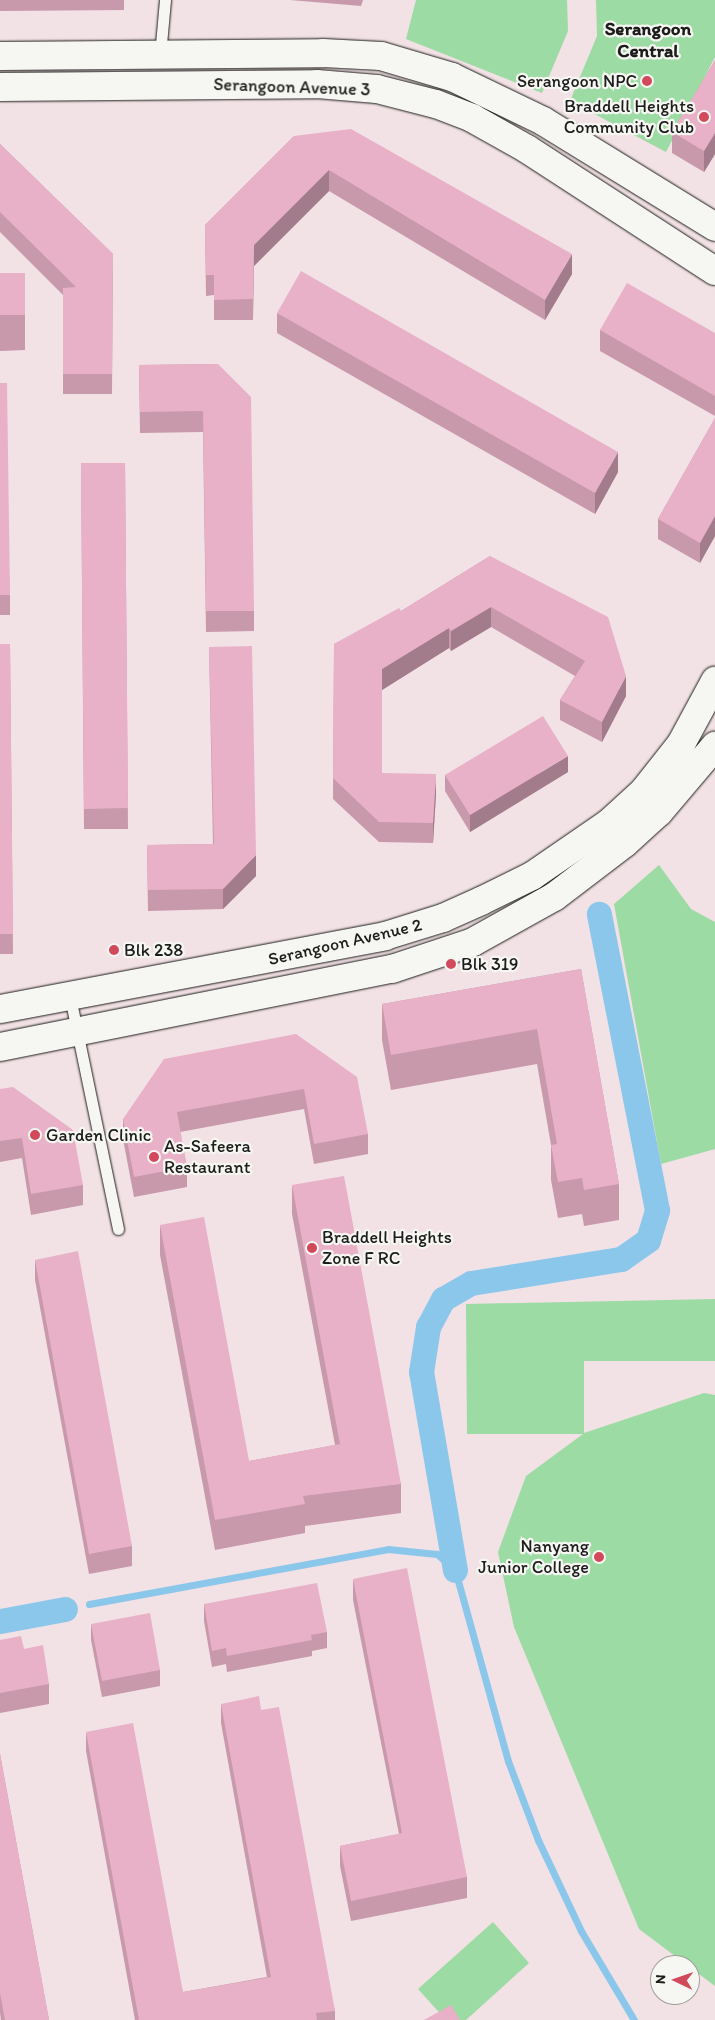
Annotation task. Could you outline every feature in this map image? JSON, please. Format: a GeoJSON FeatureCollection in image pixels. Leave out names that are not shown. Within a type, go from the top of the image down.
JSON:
{"type":"FeatureCollection","features":[{"type":"Feature","properties":{"kind":"main road","name":"Serangoon Avenue 3"},"geometry":{"type":"LineString","coordinates":[[0,56],[323,52],[381,56],[452,77],[543,121],[715,227]]}},
{"type":"Feature","properties":{"kind":"main road","name":"Serangoon Avenue 3"},"geometry":{"type":"LineString","coordinates":[[0,87],[318,84],[377,89],[436,104],[472,118],[526,149],[715,270]]}},
{"type":"Feature","properties":{"kind":"main road","name":"Serangoon Avenue 2"},"geometry":{"type":"LineString","coordinates":[[0,1010],[385,936],[442,918],[524,880],[609,823],[644,791],[681,744],[715,681]]}},
{"type":"Feature","properties":{"kind":"main road","name":"Serangoon Avenue 2"},"geometry":{"type":"LineString","coordinates":[[0,1047],[392,969],[432,958],[473,942],[554,897],[624,843],[659,812],[715,746]]}},
{"type":"Feature","properties":{"kind":"lane"},"geometry":{"type":"LineString","coordinates":[[160,55],[164,0]]}},
{"type":"Feature","properties":{"kind":"lane"},"geometry":{"type":"LineString","coordinates":[[70,997],[118,1229]]}},
{"type":"Feature","properties":{"kind":"green space"},"geometry":{"type":"Polygon","coordinates":[[[416,0],[567,0],[568,31],[542,93],[406,39],[416,0]]]}},
{"type":"Feature","properties":{"kind":"green space","name":"Serangoon NPC"},"geometry":{"type":"Polygon","coordinates":[[[596,0],[715,0],[715,57],[666,152],[570,101],[597,36],[596,0]]]}},
{"type":"Feature","properties":{"kind":"green space"},"geometry":{"type":"Polygon","coordinates":[[[659,865],[691,909],[715,922],[715,1149],[661,1164],[614,904],[659,865]]]}},
{"type":"Feature","properties":{"kind":"green space","name":"Nanyang Junior College"},"geometry":{"type":"Polygon","coordinates":[[[715,1299],[715,1361],[584,1361],[584,1433],[704,1393],[715,1395],[715,1986],[700,1975],[700,1955],[674,1955],[639,1929],[514,1627],[498,1552],[526,1476],[583,1434],[467,1434],[466,1304],[715,1299]]]}},
{"type":"Feature","properties":{"kind":"green space"},"geometry":{"type":"Polygon","coordinates":[[[493,1922],[529,1963],[466,2020],[446,2020],[418,1989],[493,1922]]]}},
{"type":"Feature","properties":{"kind":"building"},"geometry":{"type":"Polygon","coordinates":[[[715,60],[715,133],[704,151],[672,132],[715,60]]]}},
{"type":"Feature","properties":{"kind":"building"},"geometry":{"type":"Polygon","coordinates":[[[351,129],[572,254],[545,300],[329,170],[254,245],[253,299],[214,300],[214,275],[206,275],[205,225],[294,136],[351,129]]]}},
{"type":"Feature","properties":{"kind":"building"},"geometry":{"type":"Polygon","coordinates":[[[0,144],[113,254],[112,374],[63,374],[63,288],[76,287],[0,212],[0,144]]]}},
{"type":"Feature","properties":{"kind":"building"},"geometry":{"type":"Polygon","coordinates":[[[301,271],[618,452],[595,493],[277,313],[301,271]]]}},
{"type":"Feature","properties":{"kind":"building"},"geometry":{"type":"Polygon","coordinates":[[[0,273],[25,273],[25,315],[0,315],[0,273]]]}},
{"type":"Feature","properties":{"kind":"building"},"geometry":{"type":"Polygon","coordinates":[[[627,283],[715,333],[715,396],[600,330],[627,283]]]}},
{"type":"Feature","properties":{"kind":"building"},"geometry":{"type":"Polygon","coordinates":[[[218,364],[251,397],[254,611],[206,611],[203,411],[140,412],[139,365],[218,364]]]}},
{"type":"Feature","properties":{"kind":"building"},"geometry":{"type":"Polygon","coordinates":[[[0,383],[7,383],[10,595],[0,595],[0,383]]]}},
{"type":"Feature","properties":{"kind":"building"},"geometry":{"type":"Polygon","coordinates":[[[715,418],[715,516],[700,543],[658,519],[715,418]]]}},
{"type":"Feature","properties":{"kind":"building"},"geometry":{"type":"Polygon","coordinates":[[[81,463],[125,463],[128,808],[84,809],[81,463]]]}},
{"type":"Feature","properties":{"kind":"building"},"geometry":{"type":"Polygon","coordinates":[[[490,556],[608,617],[626,676],[602,722],[560,700],[585,661],[491,607],[451,631],[449,628],[382,669],[382,773],[436,774],[433,823],[379,822],[333,778],[334,644],[399,608],[401,611],[490,556]]]}},
{"type":"Feature","properties":{"kind":"building"},"geometry":{"type":"Polygon","coordinates":[[[0,644],[10,644],[13,934],[0,934],[0,644]]]}},
{"type":"Feature","properties":{"kind":"building"},"geometry":{"type":"Polygon","coordinates":[[[252,646],[256,855],[223,889],[148,890],[147,845],[214,844],[209,647],[252,646]]]}},
{"type":"Feature","properties":{"kind":"building"},"geometry":{"type":"Polygon","coordinates":[[[543,716],[568,756],[470,815],[445,775],[543,716]]]}},
{"type":"Feature","properties":{"kind":"building"},"geometry":{"type":"Polygon","coordinates":[[[581,969],[619,1184],[584,1190],[582,1178],[558,1182],[551,1145],[557,1144],[537,1029],[391,1055],[382,1004],[581,969]]]}},
{"type":"Feature","properties":{"kind":"building"},"geometry":{"type":"Polygon","coordinates":[[[296,1034],[357,1077],[368,1134],[314,1144],[304,1089],[177,1112],[187,1167],[134,1177],[123,1119],[164,1059],[296,1034]]]}},
{"type":"Feature","properties":{"kind":"building"},"geometry":{"type":"Polygon","coordinates":[[[13,1087],[73,1130],[83,1185],[31,1194],[22,1138],[0,1141],[0,1089],[13,1087]]]}},
{"type":"Feature","properties":{"kind":"building"},"geometry":{"type":"Polygon","coordinates":[[[344,1176],[401,1484],[303,1496],[305,1504],[215,1520],[160,1225],[204,1217],[249,1461],[340,1444],[292,1185],[344,1176]]]}},
{"type":"Feature","properties":{"kind":"building"},"geometry":{"type":"Polygon","coordinates":[[[78,1251],[132,1546],[89,1554],[35,1260],[78,1251]]]}},
{"type":"Feature","properties":{"kind":"building"},"geometry":{"type":"Polygon","coordinates":[[[407,1568],[467,1877],[351,1901],[340,1846],[402,1833],[353,1579],[407,1568]]]}},
{"type":"Feature","properties":{"kind":"building"},"geometry":{"type":"Polygon","coordinates":[[[317,1583],[327,1632],[311,1635],[312,1640],[227,1656],[226,1648],[212,1651],[204,1604],[317,1583]]]}},
{"type":"Feature","properties":{"kind":"building"},"geometry":{"type":"Polygon","coordinates":[[[150,1613],[160,1670],[102,1681],[91,1624],[150,1613]]]}},
{"type":"Feature","properties":{"kind":"building"},"geometry":{"type":"Polygon","coordinates":[[[21,1636],[24,1649],[43,1645],[49,1684],[0,1693],[0,1640],[21,1636]]]}},
{"type":"Feature","properties":{"kind":"building"},"geometry":{"type":"Polygon","coordinates":[[[259,1696],[261,1710],[279,1707],[335,2011],[316,2013],[317,2020],[139,2020],[86,1732],[133,1723],[183,1992],[271,1977],[221,1704],[259,1696]]]}},
{"type":"Feature","properties":{"kind":"building"},"geometry":{"type":"Polygon","coordinates":[[[0,1754],[49,2020],[5,2020],[0,1993],[0,1754]]]}},
{"type":"Feature","properties":{"kind":"building"},"geometry":{"type":"Polygon","coordinates":[[[451,2005],[460,2020],[424,2020],[451,2005]]]}},
{"type":"Feature","properties":{"kind":"waterway"},"geometry":{"type":"LineString","coordinates":[[455,1570],[421,1372],[428,1327],[443,1299],[471,1283],[621,1259],[648,1240],[657,1210],[599,914]]}},
{"type":"Feature","properties":{"kind":"waterway"},"geometry":{"type":"LineString","coordinates":[[89,1604],[388,1549],[437,1554],[455,1570],[508,1761],[538,1840],[581,1931],[634,2020]]}},
{"type":"Feature","properties":{"kind":"waterway"},"geometry":{"type":"LineString","coordinates":[[0,1621],[65,1609]]}},
{"type":"Feature","properties":{"kind":"place","name":"Serangoon NPC"},"geometry":{"type":"Point","coordinates":[647,81]}},
{"type":"Feature","properties":{"kind":"place","name":"Braddell Heights Community Club"},"geometry":{"type":"Point","coordinates":[704,117]}},
{"type":"Feature","properties":{"kind":"place","name":"Blk 238"},"geometry":{"type":"Point","coordinates":[114,950]}},
{"type":"Feature","properties":{"kind":"place","name":"Blk 319"},"geometry":{"type":"Point","coordinates":[451,964]}},
{"type":"Feature","properties":{"kind":"place","name":"Garden Clinic"},"geometry":{"type":"Point","coordinates":[35,1135]}},
{"type":"Feature","properties":{"kind":"place","name":"As-Safeera Restaurant"},"geometry":{"type":"Point","coordinates":[154,1157]}},
{"type":"Feature","properties":{"kind":"place","name":"Braddell Heights Zone F RC"},"geometry":{"type":"Point","coordinates":[312,1248]}},
{"type":"Feature","properties":{"kind":"place","name":"Nanyang Junior College"},"geometry":{"type":"Point","coordinates":[599,1557]}},
{"type":"Feature","properties":{"kind":"district","name":"Serangoon Central"},"geometry":{"type":"Point","coordinates":[648,40]}}]}
